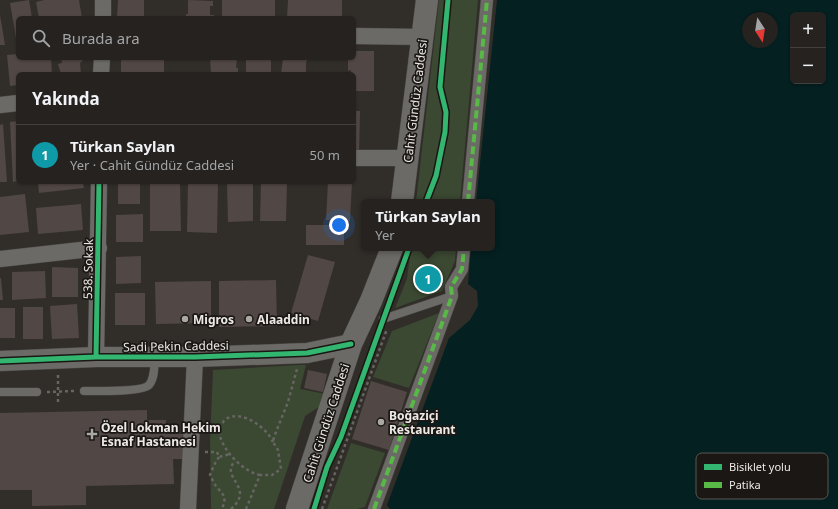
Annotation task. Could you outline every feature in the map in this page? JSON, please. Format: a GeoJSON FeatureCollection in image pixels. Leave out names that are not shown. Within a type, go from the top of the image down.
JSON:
{"type":"FeatureCollection","features":[{"type":"Feature","properties":{"kind":"main road","name":"Cahit Gündüz Caddesi"},"geometry":{"type":"LineString","coordinates":[[402,199],[427,0]]}},
{"type":"Feature","properties":{"kind":"main road","name":"Cahit Gündüz Caddesi"},"geometry":{"type":"LineString","coordinates":[[297,509],[352,344],[391,251]]}},
{"type":"Feature","properties":{"kind":"street"},"geometry":{"type":"LineString","coordinates":[[103,0],[103,16]]}},
{"type":"Feature","properties":{"kind":"street"},"geometry":{"type":"LineString","coordinates":[[468,199],[487,0]]}},
{"type":"Feature","properties":{"kind":"street"},"geometry":{"type":"LineString","coordinates":[[356,36],[423,37]]}},
{"type":"Feature","properties":{"kind":"street"},"geometry":{"type":"LineString","coordinates":[[101,72],[102,60]]}},
{"type":"Feature","properties":{"kind":"street"},"geometry":{"type":"LineString","coordinates":[[0,105],[16,103]]}},
{"type":"Feature","properties":{"kind":"street"},"geometry":{"type":"LineString","coordinates":[[356,158],[408,158]]}},
{"type":"Feature","properties":{"kind":"street","name":"538. Sokak"},"geometry":{"type":"LineString","coordinates":[[96,357],[99,184]]}},
{"type":"Feature","properties":{"kind":"street"},"geometry":{"type":"LineString","coordinates":[[0,259],[98,248]]}},
{"type":"Feature","properties":{"kind":"street"},"geometry":{"type":"LineString","coordinates":[[374,509],[452,296],[451,287],[462,269],[464,251]]}},
{"type":"Feature","properties":{"kind":"street","name":"Sadi Pekin Caddesi"},"geometry":{"type":"LineString","coordinates":[[0,361],[58,358],[195,357],[302,353],[352,344]]}},
{"type":"Feature","properties":{"kind":"street"},"geometry":{"type":"LineString","coordinates":[[187,509],[195,357]]}},
{"type":"Feature","properties":{"kind":"lane"},"geometry":{"type":"LineString","coordinates":[[383,319],[452,296]]}},
{"type":"Feature","properties":{"kind":"lane"},"geometry":{"type":"LineString","coordinates":[[84,391],[139,390],[148,386],[152,380],[156,357]]}},
{"type":"Feature","properties":{"kind":"lane"},"geometry":{"type":"LineString","coordinates":[[0,392],[37,392]]}},
{"type":"Feature","properties":{"kind":"path"},"geometry":{"type":"LineString","coordinates":[[322,509],[388,329]]}},
{"type":"Feature","properties":{"kind":"path"},"geometry":{"type":"LineString","coordinates":[[273,442],[288,402],[302,353]]}},
{"type":"Feature","properties":{"kind":"path"},"geometry":{"type":"LineString","coordinates":[[58,358],[58,403]]}},
{"type":"Feature","properties":{"kind":"path"},"geometry":{"type":"LineString","coordinates":[[37,392],[84,391]]}},
{"type":"Feature","properties":{"kind":"path"},"geometry":{"type":"LineString","coordinates":[[234,416],[246,418],[258,424],[270,436],[278,450],[281,469],[272,475],[254,474],[235,461],[230,454],[220,436],[220,426],[226,419],[234,416]]}},
{"type":"Feature","properties":{"kind":"path"},"geometry":{"type":"LineString","coordinates":[[191,454],[217,452],[219,457]]}},
{"type":"Feature","properties":{"kind":"path"},"geometry":{"type":"LineString","coordinates":[[222,509],[225,498],[224,494],[216,486],[210,475],[219,457],[230,454]]}},
{"type":"Feature","properties":{"kind":"path"},"geometry":{"type":"LineString","coordinates":[[231,509],[236,505],[241,494],[238,484],[231,472],[231,467],[235,461]]}},
{"type":"Feature","properties":{"kind":"path"},"geometry":{"type":"LineString","coordinates":[[246,509],[260,475]]}},
{"type":"Feature","properties":{"kind":"green space"},"geometry":{"type":"Polygon","coordinates":[[[439,0],[478,0],[460,199],[416,199],[439,0]]]}},
{"type":"Feature","properties":{"kind":"green space"},"geometry":{"type":"Polygon","coordinates":[[[411,251],[456,251],[455,261],[442,291],[395,308],[407,279],[411,251]]]}},
{"type":"Feature","properties":{"kind":"green space"},"geometry":{"type":"Polygon","coordinates":[[[439,313],[409,388],[373,377],[392,331],[439,313]]]}},
{"type":"Feature","properties":{"kind":"green space"},"geometry":{"type":"Polygon","coordinates":[[[306,365],[300,389],[325,394],[322,405],[305,416],[274,509],[211,509],[210,441],[213,370],[306,365]]]}},
{"type":"Feature","properties":{"kind":"green space"},"geometry":{"type":"Polygon","coordinates":[[[351,443],[385,453],[365,507],[357,509],[327,509],[351,443]]]}},
{"type":"Feature","properties":{"kind":"water"},"geometry":{"type":"Polygon","coordinates":[[[497,0],[838,0],[838,509],[390,509],[387,505],[449,338],[470,320],[478,306],[477,291],[468,284],[471,251],[495,251],[495,199],[476,199],[497,0]]]}},
{"type":"Feature","properties":{"kind":"building"},"geometry":{"type":"Polygon","coordinates":[[[29,0],[32,16],[16,16],[16,38],[10,3],[29,0]]]}},
{"type":"Feature","properties":{"kind":"building"},"geometry":{"type":"Polygon","coordinates":[[[44,0],[79,0],[82,16],[39,16],[36,2],[44,0]]]}},
{"type":"Feature","properties":{"kind":"building"},"geometry":{"type":"Polygon","coordinates":[[[118,0],[144,0],[144,16],[117,16],[118,0]]]}},
{"type":"Feature","properties":{"kind":"building"},"geometry":{"type":"Polygon","coordinates":[[[188,0],[213,1],[213,6],[210,6],[210,15],[214,16],[186,16],[186,14],[188,14],[188,0]]]}},
{"type":"Feature","properties":{"kind":"building"},"geometry":{"type":"Polygon","coordinates":[[[222,0],[275,0],[275,16],[222,16],[222,0]]]}},
{"type":"Feature","properties":{"kind":"building"},"geometry":{"type":"Polygon","coordinates":[[[288,0],[342,0],[342,16],[287,16],[288,0]]]}},
{"type":"Feature","properties":{"kind":"building"},"geometry":{"type":"Polygon","coordinates":[[[0,15],[5,45],[0,45],[0,15]]]}},
{"type":"Feature","properties":{"kind":"building"},"geometry":{"type":"Polygon","coordinates":[[[356,51],[374,51],[374,91],[356,91],[356,72],[351,72],[351,70],[348,71],[348,60],[356,60],[356,51]]]}},
{"type":"Feature","properties":{"kind":"building"},"geometry":{"type":"Polygon","coordinates":[[[16,54],[16,60],[51,60],[52,72],[16,72],[16,85],[10,86],[7,55],[16,54]]]}},
{"type":"Feature","properties":{"kind":"building"},"geometry":{"type":"Polygon","coordinates":[[[61,60],[83,60],[80,63],[81,72],[60,72],[58,64],[62,63],[61,60]]]}},
{"type":"Feature","properties":{"kind":"building"},"geometry":{"type":"Polygon","coordinates":[[[121,60],[164,60],[164,72],[121,72],[121,60]]]}},
{"type":"Feature","properties":{"kind":"building"},"geometry":{"type":"Polygon","coordinates":[[[210,60],[237,60],[236,68],[238,68],[238,72],[211,72],[210,60]]]}},
{"type":"Feature","properties":{"kind":"building"},"geometry":{"type":"Polygon","coordinates":[[[246,60],[271,60],[271,72],[246,72],[246,60]]]}},
{"type":"Feature","properties":{"kind":"building"},"geometry":{"type":"Polygon","coordinates":[[[283,60],[307,60],[306,72],[281,72],[283,60]]]}},
{"type":"Feature","properties":{"kind":"building"},"geometry":{"type":"Polygon","coordinates":[[[356,111],[360,111],[359,153],[356,153],[356,111]]]}},
{"type":"Feature","properties":{"kind":"building"},"geometry":{"type":"Polygon","coordinates":[[[16,121],[16,181],[13,182],[10,122],[16,121]]]}},
{"type":"Feature","properties":{"kind":"building"},"geometry":{"type":"Polygon","coordinates":[[[3,124],[7,182],[0,182],[0,125],[3,124]]]}},
{"type":"Feature","properties":{"kind":"building"},"geometry":{"type":"Polygon","coordinates":[[[38,184],[83,184],[84,188],[39,193],[38,184]]]}},
{"type":"Feature","properties":{"kind":"building"},"geometry":{"type":"Polygon","coordinates":[[[118,184],[140,184],[140,204],[118,204],[118,184]]]}},
{"type":"Feature","properties":{"kind":"building"},"geometry":{"type":"Polygon","coordinates":[[[150,184],[180,184],[181,231],[150,231],[150,184]]]}},
{"type":"Feature","properties":{"kind":"building"},"geometry":{"type":"Polygon","coordinates":[[[188,184],[218,184],[217,233],[187,232],[188,184]]]}},
{"type":"Feature","properties":{"kind":"building"},"geometry":{"type":"Polygon","coordinates":[[[227,184],[253,184],[253,221],[228,222],[227,184]]]}},
{"type":"Feature","properties":{"kind":"building"},"geometry":{"type":"Polygon","coordinates":[[[261,184],[287,184],[286,221],[260,221],[261,184]]]}},
{"type":"Feature","properties":{"kind":"building"},"geometry":{"type":"Polygon","coordinates":[[[328,184],[352,184],[350,221],[326,220],[328,184]]]}},
{"type":"Feature","properties":{"kind":"building"},"geometry":{"type":"Polygon","coordinates":[[[25,194],[29,232],[0,235],[0,197],[25,194]]]}},
{"type":"Feature","properties":{"kind":"building"},"geometry":{"type":"Polygon","coordinates":[[[81,204],[83,230],[38,234],[36,208],[81,204]]]}},
{"type":"Feature","properties":{"kind":"building"},"geometry":{"type":"Polygon","coordinates":[[[143,214],[143,242],[116,242],[116,215],[143,214]]]}},
{"type":"Feature","properties":{"kind":"building"},"geometry":{"type":"Polygon","coordinates":[[[306,225],[344,225],[344,245],[306,245],[306,225]]]}},
{"type":"Feature","properties":{"kind":"building"},"geometry":{"type":"Polygon","coordinates":[[[308,255],[335,262],[318,321],[291,313],[308,255]]]}},
{"type":"Feature","properties":{"kind":"building"},"geometry":{"type":"Polygon","coordinates":[[[141,256],[141,283],[116,284],[116,257],[141,256]]]}},
{"type":"Feature","properties":{"kind":"building"},"geometry":{"type":"Polygon","coordinates":[[[52,267],[78,268],[78,297],[52,297],[52,267]]]}},
{"type":"Feature","properties":{"kind":"building"},"geometry":{"type":"Polygon","coordinates":[[[45,271],[46,298],[12,300],[12,272],[45,271]]]}},
{"type":"Feature","properties":{"kind":"building"},"geometry":{"type":"Polygon","coordinates":[[[1,278],[3,300],[0,300],[1,278]]]}},
{"type":"Feature","properties":{"kind":"building"},"geometry":{"type":"Polygon","coordinates":[[[276,280],[277,326],[219,327],[219,281],[276,280]]]}},
{"type":"Feature","properties":{"kind":"building"},"geometry":{"type":"Polygon","coordinates":[[[211,281],[211,323],[156,324],[155,282],[211,281]]]}},
{"type":"Feature","properties":{"kind":"building"},"geometry":{"type":"Polygon","coordinates":[[[115,293],[145,293],[145,325],[115,325],[115,293]]]}},
{"type":"Feature","properties":{"kind":"building"},"geometry":{"type":"Polygon","coordinates":[[[77,304],[79,338],[52,339],[50,306],[77,304]]]}},
{"type":"Feature","properties":{"kind":"building"},"geometry":{"type":"Polygon","coordinates":[[[23,307],[43,307],[43,339],[23,339],[23,307]]]}},
{"type":"Feature","properties":{"kind":"building"},"geometry":{"type":"Polygon","coordinates":[[[0,308],[15,308],[15,338],[0,338],[0,308]]]}},
{"type":"Feature","properties":{"kind":"building"},"geometry":{"type":"Polygon","coordinates":[[[308,370],[327,374],[323,392],[304,388],[308,370]]]}},
{"type":"Feature","properties":{"kind":"building"},"geometry":{"type":"Polygon","coordinates":[[[371,381],[407,392],[389,450],[352,439],[371,381]]]}},
{"type":"Feature","properties":{"kind":"building"},"geometry":{"type":"Polygon","coordinates":[[[147,410],[147,420],[166,420],[166,434],[184,434],[184,459],[173,459],[174,484],[86,486],[86,505],[32,506],[32,490],[0,490],[0,413],[147,410]]]}},
{"type":"Feature","properties":{"kind":"marked path"},"geometry":{"type":"LineString","coordinates":[[468,199],[487,0]]}},
{"type":"Feature","properties":{"kind":"marked path"},"geometry":{"type":"LineString","coordinates":[[374,509],[452,296],[451,287],[462,269],[464,251]]}},
{"type":"Feature","properties":{"kind":"cycle path"},"geometry":{"type":"LineString","coordinates":[[427,199],[436,176],[445,132],[446,112],[440,87],[448,0]]}},
{"type":"Feature","properties":{"kind":"cycle path"},"geometry":{"type":"LineString","coordinates":[[96,357],[99,184]]}},
{"type":"Feature","properties":{"kind":"cycle path"},"geometry":{"type":"LineString","coordinates":[[314,509],[327,467],[341,437],[408,251]]}},
{"type":"Feature","properties":{"kind":"cycle path"},"geometry":{"type":"LineString","coordinates":[[0,361],[96,357],[195,357],[307,353],[351,344]]}},
{"type":"Feature","properties":{"kind":"place","name":"Türkan Saylan"},"geometry":{"type":"Point","coordinates":[428,279]}},
{"type":"Feature","properties":{"kind":"place","name":"Migros"},"geometry":{"type":"Point","coordinates":[185,319]}},
{"type":"Feature","properties":{"kind":"place","name":"Alaaddin"},"geometry":{"type":"Point","coordinates":[249,319]}},
{"type":"Feature","properties":{"kind":"place","name":"Boğaziçi Restaurant"},"geometry":{"type":"Point","coordinates":[381,422]}},
{"type":"Feature","properties":{"kind":"place","name":"Özel Lokman Hekim Esnaf Hastanesi"},"geometry":{"type":"Point","coordinates":[92,434]}}]}
